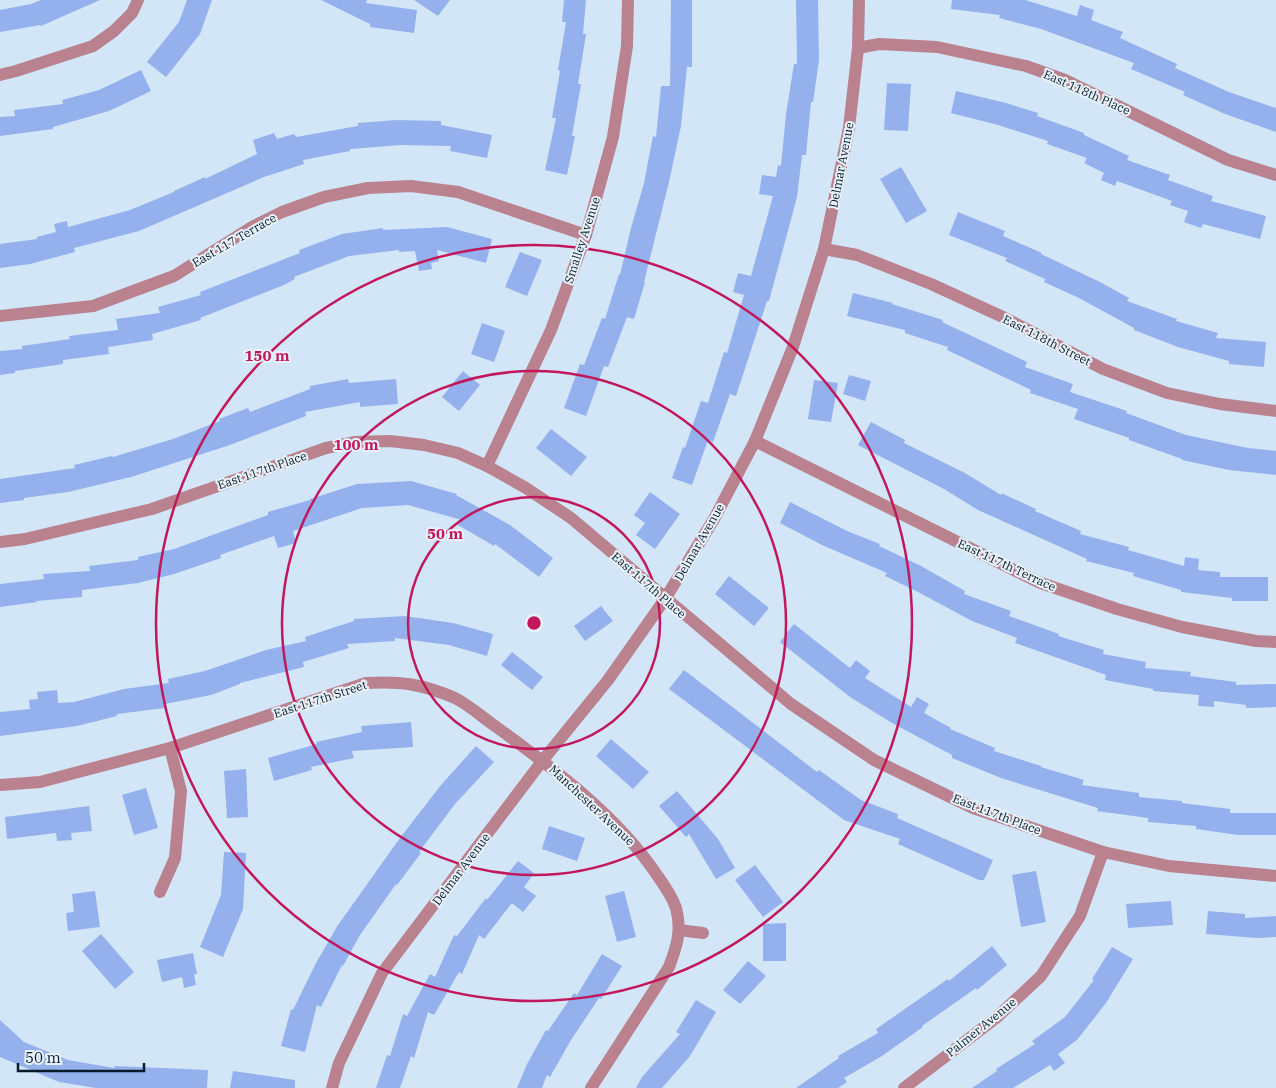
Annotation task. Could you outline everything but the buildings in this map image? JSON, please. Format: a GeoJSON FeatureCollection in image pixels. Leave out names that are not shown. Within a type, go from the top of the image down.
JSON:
{"type":"FeatureCollection","features":[{"type":"Feature","properties":{"kind":"street"},"geometry":{"type":"LineString","coordinates":[[0,74],[16,71],[93,46],[114,31],[132,13],[138,0]]}},
{"type":"Feature","properties":{"kind":"street","name":"Smalley Avenue"},"geometry":{"type":"LineString","coordinates":[[487,466],[551,330],[586,235],[613,137],[626,46],[628,0]]}},
{"type":"Feature","properties":{"kind":"street","name":"Delmar Avenue"},"geometry":{"type":"LineString","coordinates":[[332,1088],[339,1063],[382,973],[543,760],[608,680],[666,599],[714,519],[755,441],[793,348],[824,249],[849,128],[858,48],[859,0]]}},
{"type":"Feature","properties":{"kind":"street","name":"East 118th Place"},"geometry":{"type":"LineString","coordinates":[[858,48],[878,44],[937,47],[1026,66],[1065,80],[1228,160],[1276,175]]}},
{"type":"Feature","properties":{"kind":"street","name":"East 117 Terrace"},"geometry":{"type":"LineString","coordinates":[[0,316],[93,306],[174,276],[252,227],[282,212],[324,197],[368,188],[411,186],[458,192],[586,235]]}},
{"type":"Feature","properties":{"kind":"street","name":"East 118th Street"},"geometry":{"type":"LineString","coordinates":[[824,249],[857,255],[931,284],[1005,318],[1103,369],[1168,393],[1220,404],[1276,411]]}},
{"type":"Feature","properties":{"kind":"street","name":"East 117th Place"},"geometry":{"type":"LineString","coordinates":[[0,542],[25,539],[152,509],[326,448],[355,442],[390,441],[424,445],[458,453],[487,466],[526,488],[571,518],[791,704],[874,760],[974,808],[1103,852],[1169,866],[1276,876]]}},
{"type":"Feature","properties":{"kind":"street","name":"East 117th Terrace"},"geometry":{"type":"LineString","coordinates":[[755,441],[1038,582],[1117,610],[1182,627],[1256,641],[1276,642]]}},
{"type":"Feature","properties":{"kind":"street","name":"East 117th Street"},"geometry":{"type":"LineString","coordinates":[[0,786],[40,782],[170,748],[366,683],[393,682],[422,686],[457,699],[543,760]]}},
{"type":"Feature","properties":{"kind":"street"},"geometry":{"type":"LineString","coordinates":[[160,892],[175,858],[181,791],[170,748]]}},
{"type":"Feature","properties":{"kind":"street","name":"Manchester Avenue"},"geometry":{"type":"LineString","coordinates":[[543,760],[596,806],[641,852],[670,894],[676,907],[679,930],[678,945],[669,966],[591,1088]]}},
{"type":"Feature","properties":{"kind":"street","name":"Palmer Avenue"},"geometry":{"type":"LineString","coordinates":[[904,1088],[996,1018],[1040,976],[1080,916],[1103,852]]}},
{"type":"Feature","properties":{"kind":"street"},"geometry":{"type":"LineString","coordinates":[[679,930],[702,933]]}}]}
